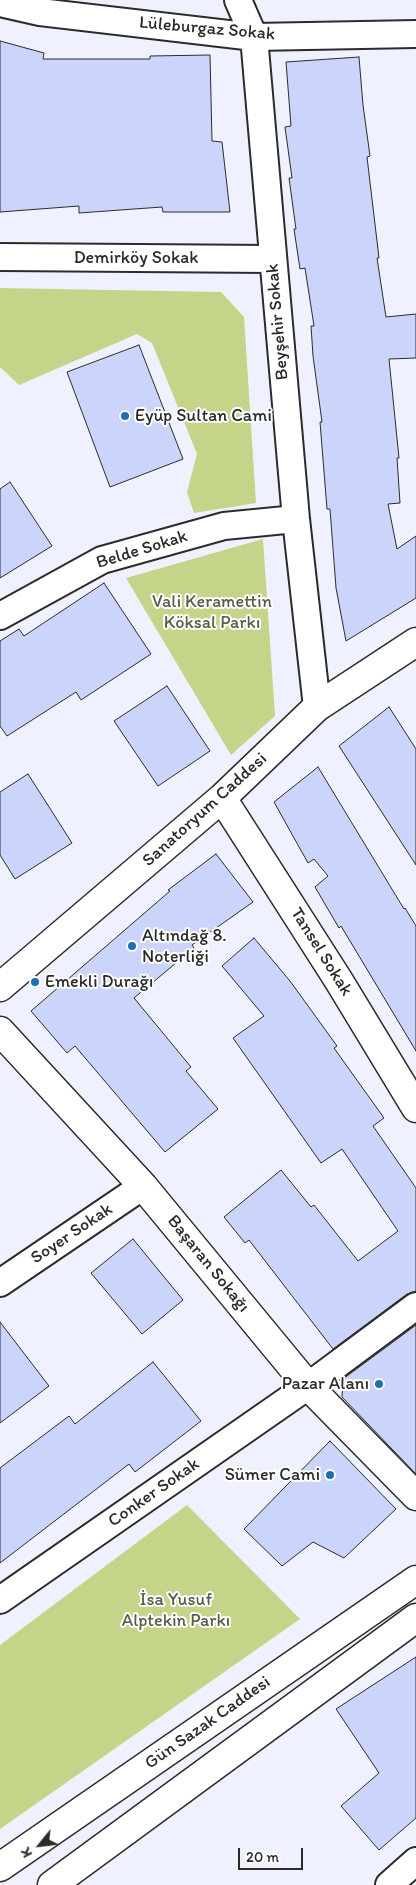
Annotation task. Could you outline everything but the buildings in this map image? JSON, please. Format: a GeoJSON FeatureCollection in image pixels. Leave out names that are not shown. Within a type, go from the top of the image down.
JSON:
{"type":"FeatureCollection","features":[{"type":"Feature","properties":{"kind":"main road","name":"Sanatoryum Caddesi"},"geometry":{"type":"LineString","coordinates":[[0,987],[222,798],[317,707],[414,649]]}},
{"type":"Feature","properties":{"kind":"main road","name":"Tansel Sokak"},"geometry":{"type":"LineString","coordinates":[[222,798],[339,980],[416,1108]]}},
{"type":"Feature","properties":{"kind":"main road","name":"Başaran Sokağı"},"geometry":{"type":"LineString","coordinates":[[0,1032],[143,1186],[308,1386],[416,1496]]}},
{"type":"Feature","properties":{"kind":"main road","name":"Gün Sazak Caddesi"},"geometry":{"type":"LineString","coordinates":[[0,1868],[416,1580]]}},
{"type":"Feature","properties":{"kind":"main road","name":"Gün Sazak Caddesi"},"geometry":{"type":"LineString","coordinates":[[52,1885],[416,1618]]}},
{"type":"Feature","properties":{"kind":"street","name":"Beyşehir Sokak"},"geometry":{"type":"LineString","coordinates":[[238,0],[254,37],[296,519],[317,707]]}},
{"type":"Feature","properties":{"kind":"street","name":"Lüleburgaz Sokak"},"geometry":{"type":"LineString","coordinates":[[0,3],[40,12],[254,37],[416,34]]}},
{"type":"Feature","properties":{"kind":"street","name":"Demirköy Sokak"},"geometry":{"type":"LineString","coordinates":[[0,257],[272,259]]}},
{"type":"Feature","properties":{"kind":"street","name":"Belde Sokak"},"geometry":{"type":"LineString","coordinates":[[0,616],[102,560],[224,526],[296,519]]}},
{"type":"Feature","properties":{"kind":"street","name":"Soyer Sokak"},"geometry":{"type":"LineString","coordinates":[[0,1283],[143,1186]]}},
{"type":"Feature","properties":{"kind":"street","name":"Conker Sokak"},"geometry":{"type":"LineString","coordinates":[[0,1600],[308,1386],[416,1306]]}},
{"type":"Feature","properties":{"kind":"street"},"geometry":{"type":"LineString","coordinates":[[389,1885],[416,1860]]}},
{"type":"Feature","properties":{"kind":"green space"},"geometry":{"type":"Polygon","coordinates":[[[0,288],[221,292],[244,317],[256,503],[194,513],[187,492],[197,454],[152,343],[137,334],[19,385],[0,367],[0,288]]]}},
{"type":"Feature","properties":{"kind":"green space","name":"Vali Keramettin Köksal Parkı"},"geometry":{"type":"Polygon","coordinates":[[[263,539],[275,716],[231,755],[126,578],[263,539]]]}},
{"type":"Feature","properties":{"kind":"green space","name":"İsa Yusuf Alptekin Parkı"},"geometry":{"type":"Polygon","coordinates":[[[187,1505],[300,1619],[0,1829],[0,1645],[187,1505]]]}},
{"type":"Feature","properties":{"kind":"place","name":"Eyüp Sultan Cami"},"geometry":{"type":"Point","coordinates":[125,416]}},
{"type":"Feature","properties":{"kind":"place","name":"Altındağ 8. Noterliği"},"geometry":{"type":"Point","coordinates":[132,946]}},
{"type":"Feature","properties":{"kind":"place","name":"Emekli Durağı"},"geometry":{"type":"Point","coordinates":[35,982]}},
{"type":"Feature","properties":{"kind":"place","name":"Pazar Alanı"},"geometry":{"type":"Point","coordinates":[379,1384]}},
{"type":"Feature","properties":{"kind":"place","name":"Sümer Cami"},"geometry":{"type":"Point","coordinates":[330,1475]}}]}
